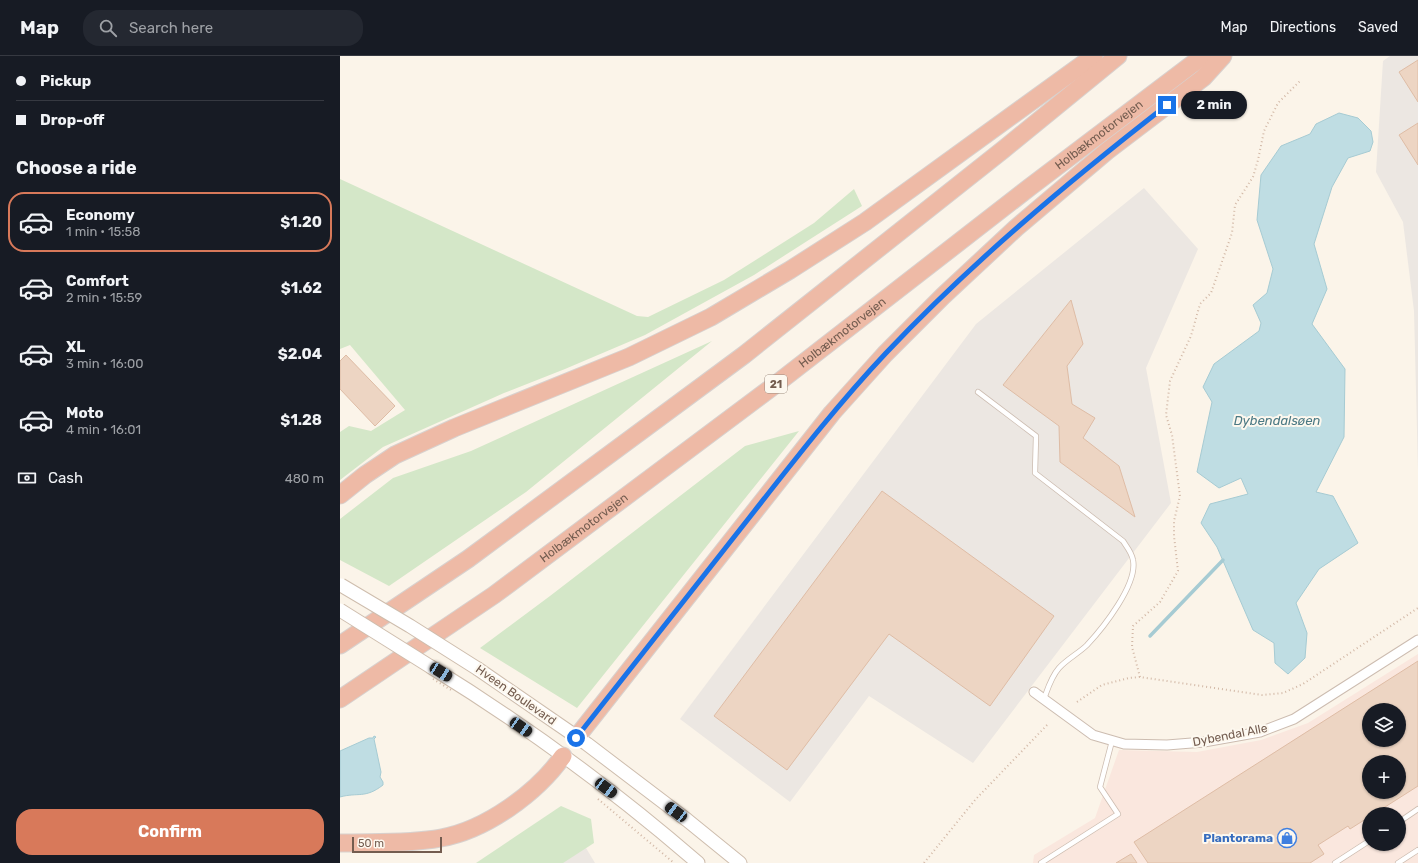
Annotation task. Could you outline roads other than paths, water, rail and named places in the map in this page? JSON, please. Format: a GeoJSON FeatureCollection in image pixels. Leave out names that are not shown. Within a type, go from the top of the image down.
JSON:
{"type":"FeatureCollection","features":[{"type":"Feature","properties":{"kind":"highway"},"geometry":{"type":"LineString","coordinates":[[340,495],[365,474],[395,455],[454,428],[629,358],[711,317],[790,270],[864,222],[1094,56]]}},
{"type":"Feature","properties":{"kind":"highway"},"geometry":{"type":"LineString","coordinates":[[340,646],[468,559],[744,355],[1004,149],[1118,56]]}},
{"type":"Feature","properties":{"kind":"highway","name":"Holbækmotorvejen"},"geometry":{"type":"LineString","coordinates":[[340,699],[494,595],[765,393],[1024,192],[1203,56]]}},
{"type":"Feature","properties":{"kind":"highway"},"geometry":{"type":"LineString","coordinates":[[576,738],[832,413],[885,354],[943,296],[1016,228],[1107,151],[1203,78],[1223,56]]}},
{"type":"Feature","properties":{"kind":"highway"},"geometry":{"type":"LineString","coordinates":[[340,843],[422,840],[458,834],[497,816],[524,797],[563,756]]}},
{"type":"Feature","properties":{"kind":"street","name":"Hveen Boulevard"},"geometry":{"type":"LineString","coordinates":[[340,585],[410,626],[478,669],[592,748],[687,820],[740,863]]}},
{"type":"Feature","properties":{"kind":"street","name":"Hveen Boulevard"},"geometry":{"type":"LineString","coordinates":[[340,610],[459,684],[563,756],[617,796],[698,863]]}},
{"type":"Feature","properties":{"kind":"street","name":"Dybendal Alle"},"geometry":{"type":"LineString","coordinates":[[1034,692],[1093,735],[1112,741],[1124,744],[1166,746],[1204,742],[1260,732],[1294,719],[1418,640]]}},
{"type":"Feature","properties":{"kind":"street"},"geometry":{"type":"LineString","coordinates":[[563,756],[576,738]]}},
{"type":"Feature","properties":{"kind":"lane"},"geometry":{"type":"LineString","coordinates":[[978,392],[1036,436],[1035,473],[1124,541],[1133,560],[1134,567],[1129,584],[1116,609],[1087,645],[1058,669],[1044,699]]}},
{"type":"Feature","properties":{"kind":"lane"},"geometry":{"type":"LineString","coordinates":[[1041,863],[1118,814],[1100,787],[1112,741]]}},
{"type":"Feature","properties":{"kind":"lane"},"geometry":{"type":"LineString","coordinates":[[1406,817],[1418,809]]}},
{"type":"Feature","properties":{"kind":"lane"},"geometry":{"type":"LineString","coordinates":[[1335,863],[1362,846]]}},
{"type":"Feature","properties":{"kind":"lane"},"geometry":{"type":"LineString","coordinates":[[1398,863],[1418,850]]}},
{"type":"Feature","properties":{"kind":"water","name":"Dybendalsøen"},"geometry":{"type":"Polygon","coordinates":[[[1339,113],[1358,118],[1371,131],[1373,142],[1370,151],[1348,158],[1332,187],[1314,244],[1327,289],[1312,324],[1345,369],[1344,437],[1316,492],[1333,496],[1358,543],[1319,569],[1296,603],[1307,633],[1305,658],[1288,674],[1275,663],[1274,643],[1253,630],[1217,547],[1201,523],[1210,504],[1248,494],[1241,478],[1219,488],[1197,472],[1212,402],[1203,387],[1214,364],[1259,331],[1261,323],[1253,305],[1267,293],[1273,269],[1257,220],[1261,175],[1281,146],[1310,134],[1316,124],[1339,113]]]}},
{"type":"Feature","properties":{"kind":"water"},"geometry":{"type":"Polygon","coordinates":[[[374,736],[376,737],[374,739],[381,772],[380,777],[383,785],[366,794],[340,797],[340,751],[369,738],[373,738],[374,736]]]}},
{"type":"Feature","properties":{"kind":"waterway"},"geometry":{"type":"LineString","coordinates":[[1150,636],[1223,560]]}},
{"type":"Feature","properties":{"kind":"place","name":"Plantorama"},"geometry":{"type":"Point","coordinates":[1287,838]}}]}
